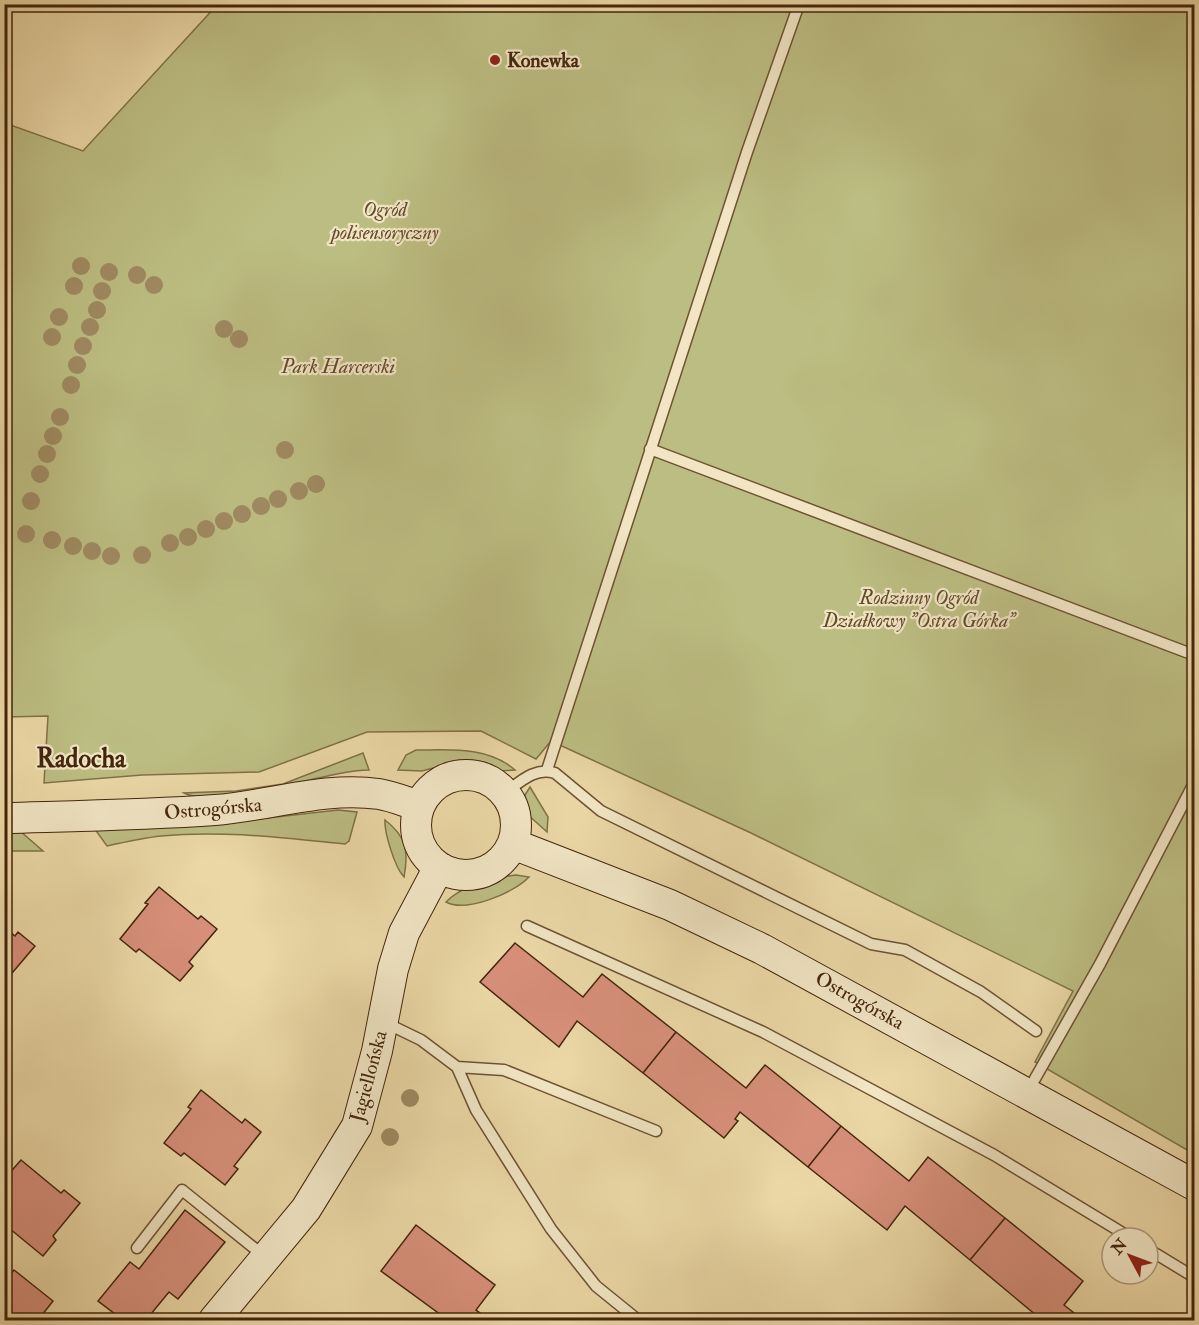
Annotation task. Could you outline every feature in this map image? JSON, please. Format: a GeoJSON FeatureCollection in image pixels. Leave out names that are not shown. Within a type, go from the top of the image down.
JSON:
{"type":"FeatureCollection","features":[{"type":"Feature","properties":{"kind":"street"},"geometry":{"type":"LineString","coordinates":[[466,774],[481,776],[494,783],[505,793],[516,817],[513,844],[503,859],[489,870],[472,875],[455,874],[438,867],[426,856],[418,840],[415,823],[419,806],[426,793],[437,783],[466,774]]}},
{"type":"Feature","properties":{"kind":"street","name":"Ostrogórska"},"geometry":{"type":"LineString","coordinates":[[4,818],[216,810],[252,807],[314,795],[356,793],[380,794],[419,806]]}},
{"type":"Feature","properties":{"kind":"street","name":"Ostrogórska"},"geometry":{"type":"LineString","coordinates":[[513,844],[670,905],[808,972],[1194,1185]]}},
{"type":"Feature","properties":{"kind":"street","name":"Jagiellońska"},"geometry":{"type":"LineString","coordinates":[[214,1320],[306,1209],[357,1126],[383,1022],[393,969],[404,933],[438,867]]}},
{"type":"Feature","properties":{"kind":"lane"},"geometry":{"type":"LineString","coordinates":[[4,16],[8,4]]}},
{"type":"Feature","properties":{"kind":"lane"},"geometry":{"type":"LineString","coordinates":[[547,770],[747,152],[799,4]]}},
{"type":"Feature","properties":{"kind":"lane"},"geometry":{"type":"LineString","coordinates":[[650,449],[1194,655]]}},
{"type":"Feature","properties":{"kind":"lane"},"geometry":{"type":"LineString","coordinates":[[505,793],[531,774],[547,770],[570,783],[601,811],[871,944],[905,950],[981,992],[1036,1031]]}},
{"type":"Feature","properties":{"kind":"lane"},"geometry":{"type":"LineString","coordinates":[[1028,1092],[1100,964],[1194,783]]}},
{"type":"Feature","properties":{"kind":"lane"},"geometry":{"type":"LineString","coordinates":[[527,926],[764,1032],[994,1155],[1111,1226]]}},
{"type":"Feature","properties":{"kind":"lane"},"geometry":{"type":"LineString","coordinates":[[383,1022],[421,1040],[457,1067],[476,1110],[551,1229],[596,1286],[638,1320]]}},
{"type":"Feature","properties":{"kind":"lane"},"geometry":{"type":"LineString","coordinates":[[457,1067],[504,1070],[656,1131]]}},
{"type":"Feature","properties":{"kind":"lane"},"geometry":{"type":"LineString","coordinates":[[137,1248],[182,1190],[267,1258]]}},
{"type":"Feature","properties":{"kind":"lane"},"geometry":{"type":"LineString","coordinates":[[1160,1256],[1194,1277]]}},
{"type":"Feature","properties":{"kind":"green space"},"geometry":{"type":"Polygon","coordinates":[[[217,5],[1194,5],[1194,1154],[1035,1062],[1073,991],[751,833],[551,741],[536,759],[481,731],[367,732],[259,772],[142,775],[44,783],[48,716],[5,717],[5,123],[83,151],[217,5]]]}},
{"type":"Feature","properties":{"kind":"green space"},"geometry":{"type":"Polygon","coordinates":[[[416,750],[456,750],[481,753],[504,762],[515,770],[500,771],[473,762],[460,761],[422,771],[398,770],[406,755],[416,750]]]}},
{"type":"Feature","properties":{"kind":"green space"},"geometry":{"type":"Polygon","coordinates":[[[363,753],[369,770],[326,776],[273,789],[222,797],[200,797],[184,793],[236,791],[283,784],[363,753]]]}},
{"type":"Feature","properties":{"kind":"green space"},"geometry":{"type":"Polygon","coordinates":[[[530,787],[548,817],[547,832],[527,814],[525,795],[530,787]]]}},
{"type":"Feature","properties":{"kind":"green space"},"geometry":{"type":"Polygon","coordinates":[[[338,810],[357,812],[349,841],[345,844],[253,836],[184,834],[107,846],[94,828],[204,825],[338,810]]]}},
{"type":"Feature","properties":{"kind":"green space"},"geometry":{"type":"Polygon","coordinates":[[[385,820],[402,838],[406,852],[404,877],[391,850],[385,820]]]}},
{"type":"Feature","properties":{"kind":"green space"},"geometry":{"type":"Polygon","coordinates":[[[4,831],[20,831],[43,851],[5,851],[4,831]]]}},
{"type":"Feature","properties":{"kind":"green space"},"geometry":{"type":"Polygon","coordinates":[[[516,875],[529,877],[513,889],[489,900],[465,905],[446,902],[461,891],[488,880],[516,875]]]}},
{"type":"Feature","properties":{"kind":"building"},"geometry":{"type":"Polygon","coordinates":[[[159,887],[198,919],[201,916],[217,929],[189,962],[193,966],[180,981],[139,949],[136,952],[120,939],[159,887]]]}},
{"type":"Feature","properties":{"kind":"building"},"geometry":{"type":"Polygon","coordinates":[[[4,927],[15,936],[18,932],[35,946],[7,979],[10,983],[4,990],[4,927]]]}},
{"type":"Feature","properties":{"kind":"building"},"geometry":{"type":"Polygon","coordinates":[[[515,943],[583,997],[602,974],[676,1032],[643,1073],[577,1021],[559,1047],[480,982],[515,943]]]}},
{"type":"Feature","properties":{"kind":"building"},"geometry":{"type":"Polygon","coordinates":[[[676,1032],[746,1088],[765,1065],[841,1126],[808,1167],[740,1112],[735,1119],[738,1121],[724,1138],[643,1073],[676,1032]]]}},
{"type":"Feature","properties":{"kind":"building"},"geometry":{"type":"Polygon","coordinates":[[[201,1090],[242,1123],[245,1119],[261,1132],[234,1166],[238,1169],[225,1185],[184,1153],[181,1156],[164,1143],[191,1109],[188,1107],[201,1090]]]}},
{"type":"Feature","properties":{"kind":"building"},"geometry":{"type":"Polygon","coordinates":[[[841,1126],[909,1181],[928,1157],[1005,1218],[970,1260],[905,1206],[887,1230],[808,1167],[841,1126]]]}},
{"type":"Feature","properties":{"kind":"building"},"geometry":{"type":"Polygon","coordinates":[[[21,1160],[61,1193],[64,1190],[80,1203],[53,1236],[56,1240],[43,1256],[4,1224],[4,1186],[11,1179],[7,1176],[21,1160]]]}},
{"type":"Feature","properties":{"kind":"building"},"geometry":{"type":"Polygon","coordinates":[[[185,1210],[225,1242],[178,1299],[169,1292],[146,1320],[123,1320],[98,1301],[130,1262],[139,1269],[185,1210]]]}},
{"type":"Feature","properties":{"kind":"building"},"geometry":{"type":"Polygon","coordinates":[[[1005,1218],[1083,1281],[1064,1305],[1083,1320],[1033,1320],[1037,1316],[970,1260],[1005,1218]]]}},
{"type":"Feature","properties":{"kind":"building"},"geometry":{"type":"Polygon","coordinates":[[[416,1225],[495,1285],[476,1310],[490,1320],[448,1320],[381,1271],[416,1225]]]}},
{"type":"Feature","properties":{"kind":"building"},"geometry":{"type":"Polygon","coordinates":[[[14,1270],[53,1301],[38,1320],[4,1320],[4,1282],[14,1270]]]}},
{"type":"Feature","properties":{"kind":"place","name":"Konewka"},"geometry":{"type":"Point","coordinates":[495,60]}},
{"type":"Feature","properties":{"kind":"district","name":"Radocha"},"geometry":{"type":"Point","coordinates":[81,758]}},
{"type":"Feature","properties":{"kind":"park label","name":"Ogród polisensoryczny"},"geometry":{"type":"Point","coordinates":[385,220]}},
{"type":"Feature","properties":{"kind":"park label","name":"Park Harcerski"},"geometry":{"type":"Point","coordinates":[338,366]}},
{"type":"Feature","properties":{"kind":"park label","name":"Rodzinny Ogród Działkowy \"Ostra Górka\""},"geometry":{"type":"Point","coordinates":[919,608]}}]}
